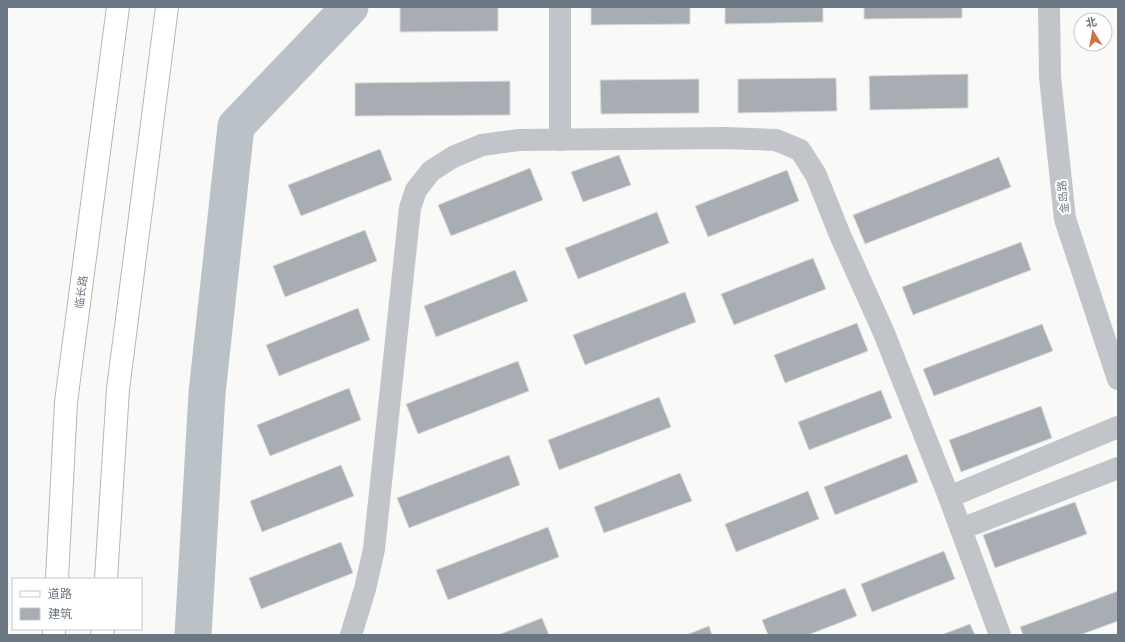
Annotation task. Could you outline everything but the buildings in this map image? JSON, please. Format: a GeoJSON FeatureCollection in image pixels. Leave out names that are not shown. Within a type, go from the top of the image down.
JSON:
{"type":"FeatureCollection","features":[{"type":"Feature","properties":{"kind":"main road","name":"临长路"},"geometry":{"type":"LineString","coordinates":[[57,578],[66,402],[118,7]]}},
{"type":"Feature","properties":{"kind":"main road"},"geometry":{"type":"LineString","coordinates":[[106,578],[118,389],[167,7]]}},
{"type":"Feature","properties":{"kind":"street"},"geometry":{"type":"LineString","coordinates":[[560,7],[560,140]]}},
{"type":"Feature","properties":{"kind":"street","name":"金岛路"},"geometry":{"type":"LineString","coordinates":[[1049,7],[1050,77],[1066,218],[1118,379]]}},
{"type":"Feature","properties":{"kind":"street"},"geometry":{"type":"LineString","coordinates":[[351,635],[365,589],[374,549],[410,208],[416,190],[432,170],[453,157],[482,145],[519,140],[740,138],[776,140],[800,150],[816,175],[840,235],[884,333],[949,497],[1000,635]]}},
{"type":"Feature","properties":{"kind":"street"},"geometry":{"type":"LineString","coordinates":[[949,497],[1118,427]]}},
{"type":"Feature","properties":{"kind":"street"},"geometry":{"type":"LineString","coordinates":[[961,529],[1118,468]]}},
{"type":"Feature","properties":{"kind":"waterway"},"geometry":{"type":"LineString","coordinates":[[193,635],[207,393],[236,126],[350,7]]}}]}
